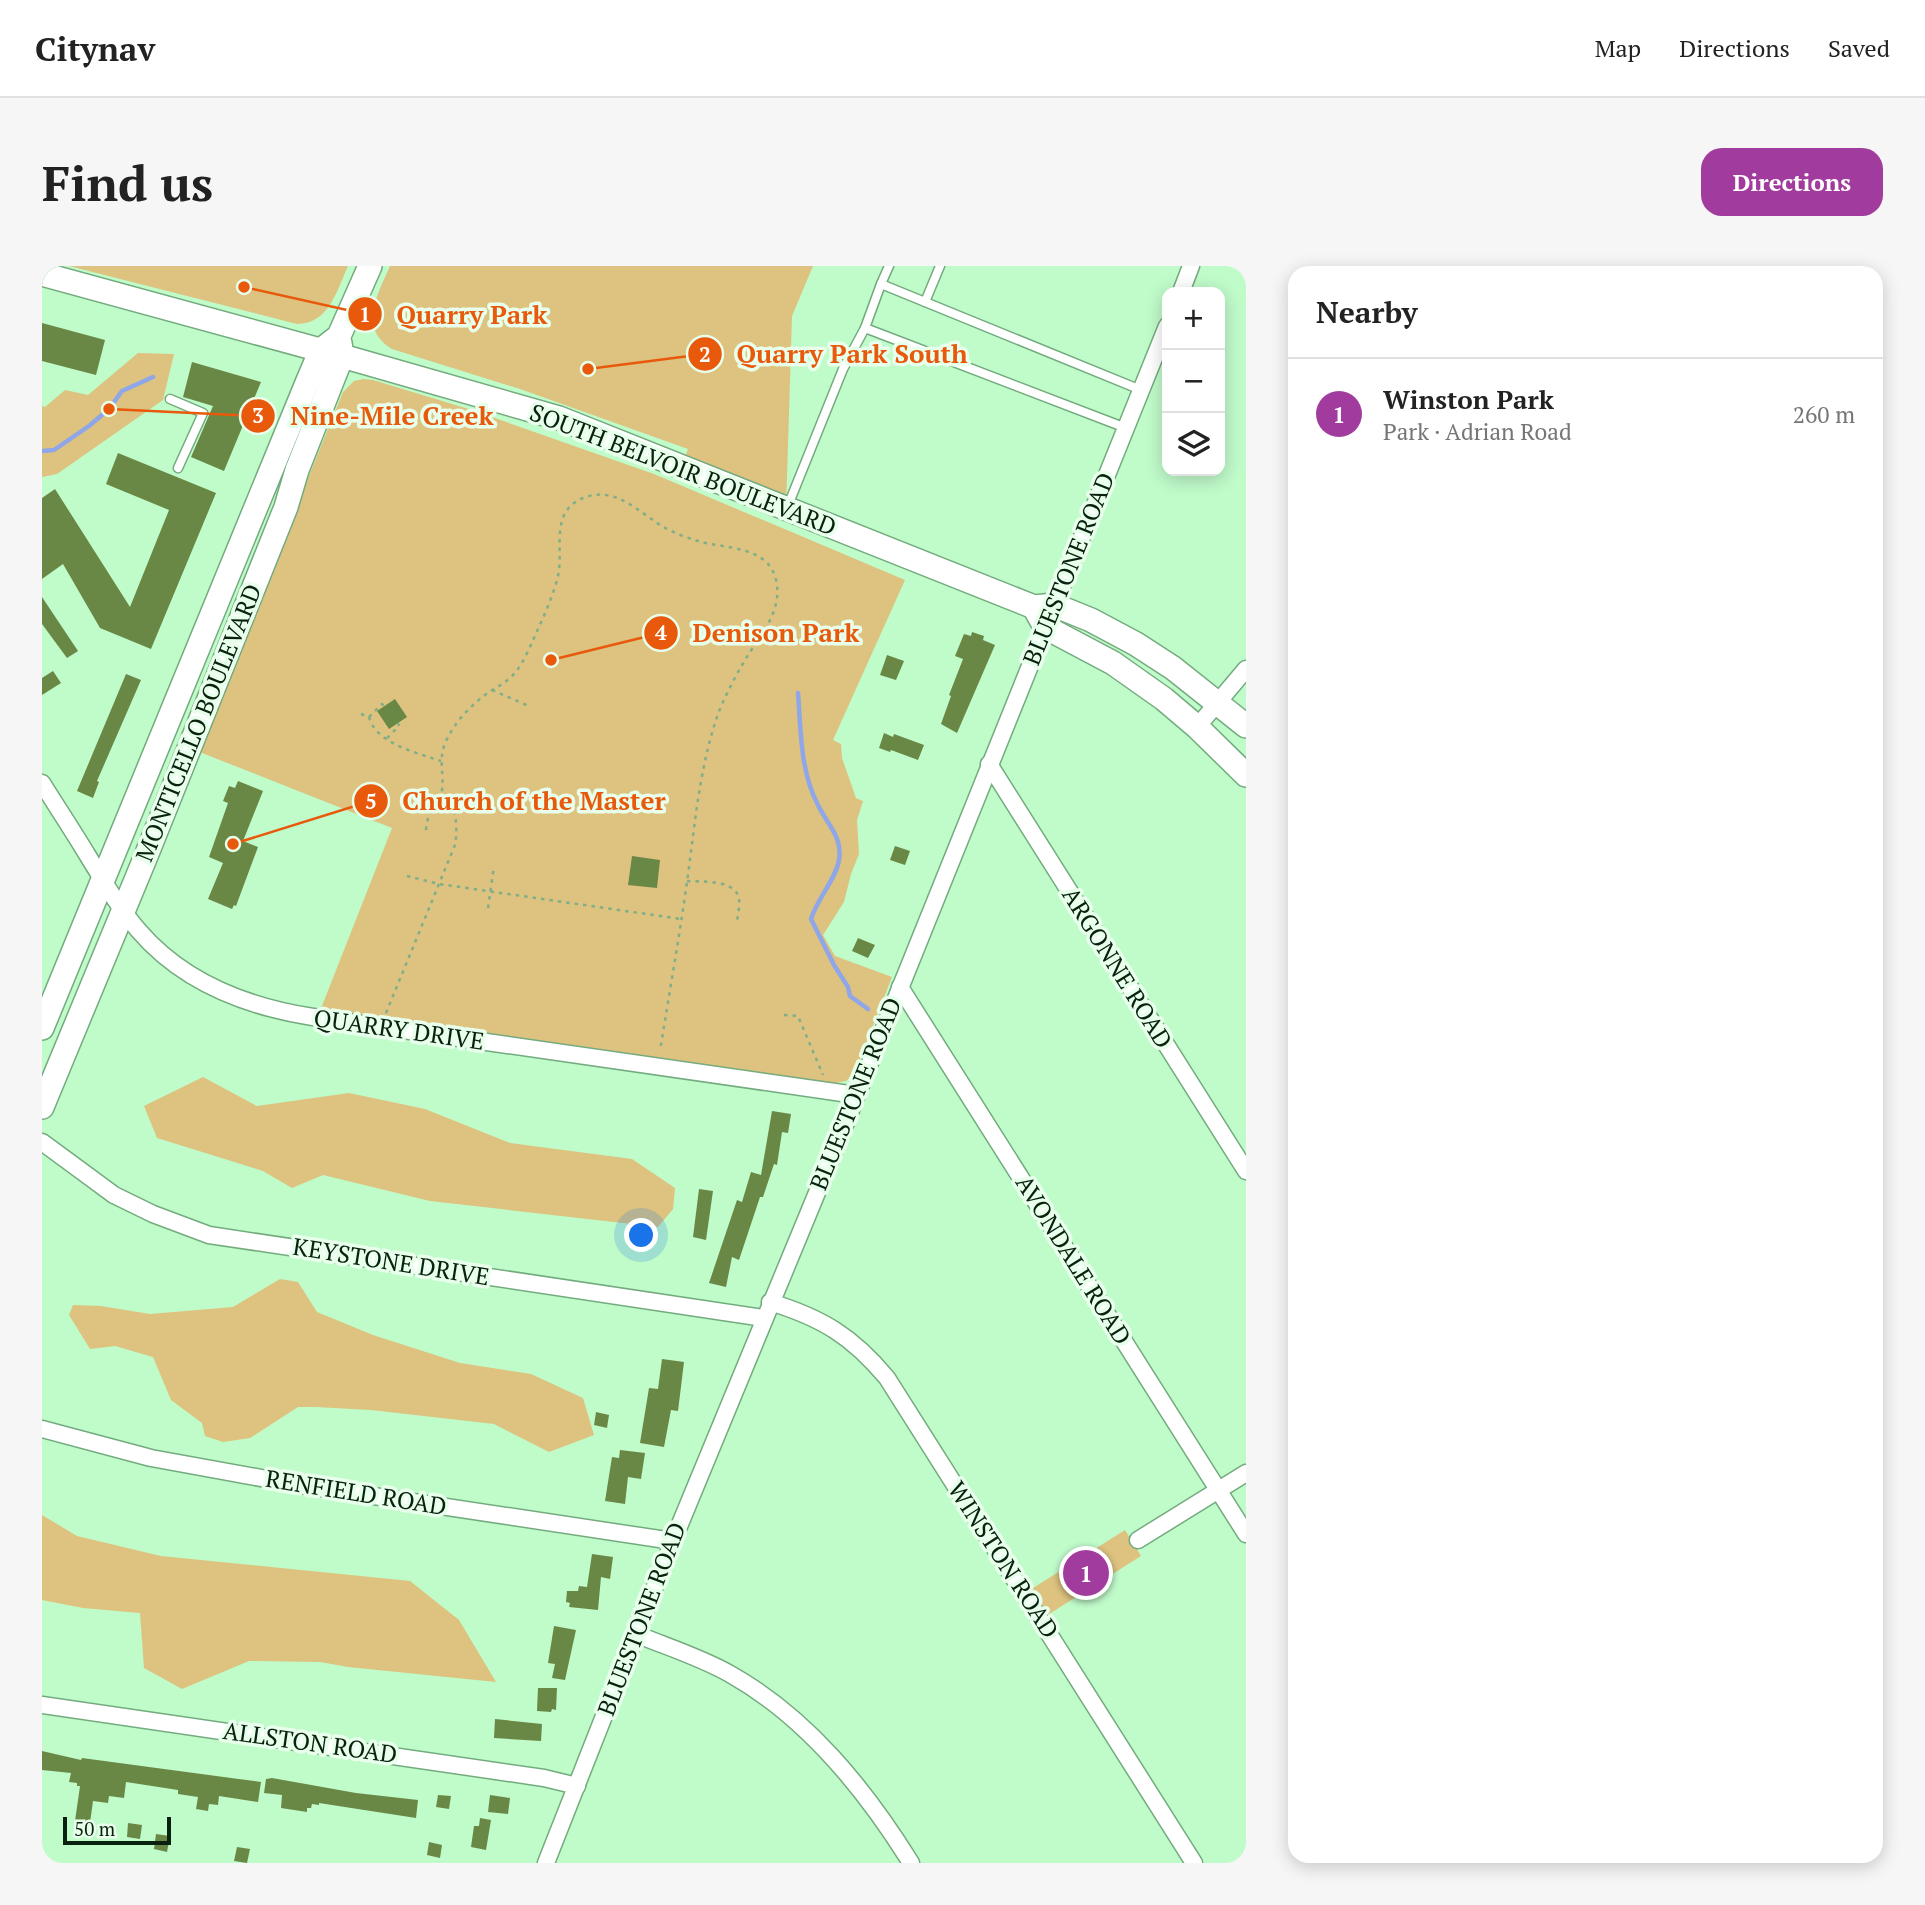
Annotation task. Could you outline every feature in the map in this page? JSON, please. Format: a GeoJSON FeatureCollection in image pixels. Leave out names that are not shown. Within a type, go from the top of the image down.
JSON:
{"type":"FeatureCollection","features":[{"type":"Feature","properties":{"kind":"main road","name":"MONTICELLO BOULEVARD"},"geometry":{"type":"LineString","coordinates":[[42,1028],[186,672],[370,266]]}},
{"type":"Feature","properties":{"kind":"main road","name":"SOUTH BELVOIR BOULEVARD"},"geometry":{"type":"LineString","coordinates":[[42,274],[334,347],[559,418],[1044,613],[1091,620],[1136,644],[1218,702],[1246,726]]}},
{"type":"Feature","properties":{"kind":"main road","name":"MONTICELLO BOULEVARD"},"geometry":{"type":"LineString","coordinates":[[42,1107],[286,507],[334,347]]}},
{"type":"Feature","properties":{"kind":"main road","name":"SOUTH BELVOIR BOULEVARD"},"geometry":{"type":"LineString","coordinates":[[1044,613],[1164,699],[1246,775]]}},
{"type":"Feature","properties":{"kind":"street"},"geometry":{"type":"LineString","coordinates":[[1183,287],[1191,266]]}},
{"type":"Feature","properties":{"kind":"street","name":"BLUESTONE ROAD"},"geometry":{"type":"LineString","coordinates":[[550,1861],[673,1541],[989,764],[1044,613],[1126,428],[1162,338]]}},
{"type":"Feature","properties":{"kind":"street"},"geometry":{"type":"LineString","coordinates":[[1197,727],[1246,669]]}},
{"type":"Feature","properties":{"kind":"street","name":"ARGONNE ROAD"},"geometry":{"type":"LineString","coordinates":[[989,764],[1246,1171]]}},
{"type":"Feature","properties":{"kind":"street","name":"QUARRY DRIVE"},"geometry":{"type":"LineString","coordinates":[[42,783],[123,911],[150,942],[194,976],[233,997],[281,1011],[856,1096]]}},
{"type":"Feature","properties":{"kind":"street","name":"AVONDALE ROAD"},"geometry":{"type":"LineString","coordinates":[[900,987],[1246,1534]]}},
{"type":"Feature","properties":{"kind":"street","name":"KEYSTONE DRIVE"},"geometry":{"type":"LineString","coordinates":[[42,1142],[114,1195],[153,1214],[209,1235],[764,1318]]}},
{"type":"Feature","properties":{"kind":"street","name":"WINSTON ROAD"},"geometry":{"type":"LineString","coordinates":[[770,1302],[806,1313],[828,1324],[850,1339],[887,1378],[1194,1863]]}},
{"type":"Feature","properties":{"kind":"street","name":"RENFIELD ROAD"},"geometry":{"type":"LineString","coordinates":[[42,1429],[150,1458],[268,1479],[673,1541]]}},
{"type":"Feature","properties":{"kind":"street"},"geometry":{"type":"LineString","coordinates":[[1138,1540],[1246,1473]]}},
{"type":"Feature","properties":{"kind":"street"},"geometry":{"type":"LineString","coordinates":[[636,1634],[728,1673],[783,1713],[818,1744],[857,1785],[911,1863]]}},
{"type":"Feature","properties":{"kind":"street","name":"ALLSTON ROAD"},"geometry":{"type":"LineString","coordinates":[[42,1704],[544,1777],[577,1786]]}},
{"type":"Feature","properties":{"kind":"lane"},"geometry":{"type":"LineString","coordinates":[[786,509],[843,369],[865,328],[890,266]]}},
{"type":"Feature","properties":{"kind":"lane"},"geometry":{"type":"LineString","coordinates":[[925,302],[940,266]]}},
{"type":"Feature","properties":{"kind":"lane"},"geometry":{"type":"LineString","coordinates":[[881,285],[1141,390]]}},
{"type":"Feature","properties":{"kind":"lane"},"geometry":{"type":"LineString","coordinates":[[865,328],[1126,428]]}},
{"type":"Feature","properties":{"kind":"lane"},"geometry":{"type":"LineString","coordinates":[[170,399],[203,413],[178,468]]}},
{"type":"Feature","properties":{"kind":"path"},"geometry":{"type":"LineString","coordinates":[[426,830],[430,811],[442,793],[443,748],[453,727],[476,702],[514,675],[539,627],[558,575],[560,526],[571,505],[582,498],[598,495],[624,500],[684,537],[737,548],[769,565],[776,580],[778,595],[775,609],[769,624],[734,681],[714,728],[701,781],[660,1053]]}},
{"type":"Feature","properties":{"kind":"path"},"geometry":{"type":"LineString","coordinates":[[492,690],[531,707]]}},
{"type":"Feature","properties":{"kind":"path"},"geometry":{"type":"LineString","coordinates":[[369,717],[382,704],[384,706]]}},
{"type":"Feature","properties":{"kind":"path"},"geometry":{"type":"LineString","coordinates":[[361,714],[369,717],[375,729],[387,738],[441,761]]}},
{"type":"Feature","properties":{"kind":"path"},"geometry":{"type":"LineString","coordinates":[[387,738],[399,726],[398,723]]}},
{"type":"Feature","properties":{"kind":"path"},"geometry":{"type":"LineString","coordinates":[[386,1013],[457,836],[454,814],[448,797],[442,793]]}},
{"type":"Feature","properties":{"kind":"path"},"geometry":{"type":"LineString","coordinates":[[488,908],[494,866]]}},
{"type":"Feature","properties":{"kind":"path"},"geometry":{"type":"LineString","coordinates":[[407,876],[439,884],[681,919]]}},
{"type":"Feature","properties":{"kind":"path"},"geometry":{"type":"LineString","coordinates":[[687,881],[733,888],[739,900],[737,922]]}},
{"type":"Feature","properties":{"kind":"path"},"geometry":{"type":"LineString","coordinates":[[784,1015],[798,1016],[824,1077]]}},
{"type":"Feature","properties":{"kind":"shaded area"},"geometry":{"type":"Polygon","coordinates":[[[69,266],[348,266],[324,312],[308,322],[297,324],[69,266]]]}},
{"type":"Feature","properties":{"kind":"shaded area"},"geometry":{"type":"Polygon","coordinates":[[[390,266],[813,266],[792,316],[786,509],[681,467],[688,449],[520,389],[392,349],[381,341],[373,321],[376,299],[390,266]]]}},
{"type":"Feature","properties":{"kind":"shaded area"},"geometry":{"type":"Polygon","coordinates":[[[138,353],[174,354],[163,400],[57,474],[42,477],[42,406],[45,407],[65,390],[88,395],[138,353]]]}},
{"type":"Feature","properties":{"kind":"shaded area"},"geometry":{"type":"Polygon","coordinates":[[[363,379],[472,410],[654,474],[905,580],[833,740],[841,744],[842,758],[856,798],[863,801],[857,820],[859,854],[844,902],[823,935],[835,956],[892,977],[855,1072],[846,1081],[830,1084],[320,1011],[392,828],[197,751],[343,392],[354,381],[363,379]]]}},
{"type":"Feature","properties":{"kind":"shaded area"},"geometry":{"type":"Polygon","coordinates":[[[203,1077],[257,1106],[349,1093],[425,1109],[510,1143],[632,1159],[675,1188],[673,1209],[658,1227],[430,1201],[323,1175],[292,1188],[263,1171],[157,1138],[144,1106],[203,1077]]]}},
{"type":"Feature","properties":{"kind":"shaded area"},"geometry":{"type":"Polygon","coordinates":[[[280,1279],[298,1282],[317,1312],[373,1335],[460,1363],[531,1374],[583,1398],[594,1435],[549,1452],[494,1424],[371,1410],[298,1407],[250,1438],[223,1442],[205,1436],[202,1423],[171,1400],[153,1357],[115,1346],[90,1349],[69,1315],[73,1305],[101,1306],[150,1314],[233,1307],[280,1279]]]}},
{"type":"Feature","properties":{"kind":"shaded area"},"geometry":{"type":"Polygon","coordinates":[[[42,1515],[77,1536],[161,1556],[410,1581],[459,1620],[496,1682],[320,1662],[249,1661],[182,1689],[144,1668],[140,1613],[83,1608],[42,1600],[42,1515]]]}},
{"type":"Feature","properties":{"kind":"shaded area"},"geometry":{"type":"Polygon","coordinates":[[[1125,1530],[1141,1556],[1046,1616],[1030,1590],[1125,1530]]]}},
{"type":"Feature","properties":{"kind":"building"},"geometry":{"type":"Polygon","coordinates":[[[42,323],[105,340],[96,375],[42,361],[42,323]]]}},
{"type":"Feature","properties":{"kind":"building"},"geometry":{"type":"Polygon","coordinates":[[[192,362],[261,382],[224,471],[191,457],[213,406],[183,397],[192,362]]]}},
{"type":"Feature","properties":{"kind":"building"},"geometry":{"type":"Polygon","coordinates":[[[118,453],[216,493],[151,649],[100,628],[63,564],[42,579],[42,498],[55,489],[130,607],[169,510],[106,484],[118,453]]]}},
{"type":"Feature","properties":{"kind":"building"},"geometry":{"type":"Polygon","coordinates":[[[42,597],[78,651],[67,658],[42,624],[42,597]]]}},
{"type":"Feature","properties":{"kind":"building"},"geometry":{"type":"Polygon","coordinates":[[[972,632],[984,636],[983,640],[995,645],[957,733],[941,724],[963,659],[955,656],[964,634],[971,636],[972,632]]]}},
{"type":"Feature","properties":{"kind":"building"},"geometry":{"type":"Polygon","coordinates":[[[887,655],[904,661],[896,680],[880,675],[887,655]]]}},
{"type":"Feature","properties":{"kind":"building"},"geometry":{"type":"Polygon","coordinates":[[[53,671],[61,683],[42,695],[42,678],[53,671]]]}},
{"type":"Feature","properties":{"kind":"building"},"geometry":{"type":"Polygon","coordinates":[[[126,674],[141,680],[97,781],[99,782],[93,798],[77,791],[126,674]]]}},
{"type":"Feature","properties":{"kind":"building"},"geometry":{"type":"Polygon","coordinates":[[[395,699],[407,717],[389,729],[377,711],[395,699]]]}},
{"type":"Feature","properties":{"kind":"building"},"geometry":{"type":"Polygon","coordinates":[[[884,733],[924,745],[918,760],[879,748],[884,733]]]}},
{"type":"Feature","properties":{"kind":"building"},"geometry":{"type":"Polygon","coordinates":[[[238,781],[263,791],[243,841],[258,847],[236,906],[232,909],[208,899],[223,863],[209,857],[228,803],[223,801],[229,786],[235,788],[238,781]]]}},
{"type":"Feature","properties":{"kind":"building"},"geometry":{"type":"Polygon","coordinates":[[[895,846],[910,851],[905,865],[890,860],[895,846]]]}},
{"type":"Feature","properties":{"kind":"building"},"geometry":{"type":"Polygon","coordinates":[[[632,856],[660,860],[657,888],[628,885],[632,856]]]}},
{"type":"Feature","properties":{"kind":"building"},"geometry":{"type":"Polygon","coordinates":[[[858,938],[875,945],[868,958],[852,951],[858,938]]]}},
{"type":"Feature","properties":{"kind":"building"},"geometry":{"type":"Polygon","coordinates":[[[772,1111],[791,1114],[788,1133],[782,1132],[777,1165],[774,1164],[763,1197],[760,1197],[739,1260],[732,1257],[726,1287],[709,1283],[737,1200],[742,1202],[751,1172],[761,1175],[772,1111]]]}},
{"type":"Feature","properties":{"kind":"building"},"geometry":{"type":"Polygon","coordinates":[[[699,1189],[713,1191],[706,1240],[693,1237],[699,1189]]]}},
{"type":"Feature","properties":{"kind":"building"},"geometry":{"type":"Polygon","coordinates":[[[662,1359],[684,1362],[678,1411],[671,1410],[664,1447],[640,1443],[649,1388],[658,1389],[662,1359]]]}},
{"type":"Feature","properties":{"kind":"building"},"geometry":{"type":"Polygon","coordinates":[[[596,1412],[609,1415],[607,1428],[594,1425],[596,1412]]]}},
{"type":"Feature","properties":{"kind":"building"},"geometry":{"type":"Polygon","coordinates":[[[620,1450],[645,1453],[641,1479],[628,1477],[625,1504],[605,1501],[612,1457],[619,1458],[620,1450]]]}},
{"type":"Feature","properties":{"kind":"building"},"geometry":{"type":"Polygon","coordinates":[[[592,1554],[613,1557],[610,1579],[601,1577],[598,1610],[569,1607],[570,1603],[566,1602],[567,1591],[578,1591],[579,1586],[587,1587],[592,1554]]]}},
{"type":"Feature","properties":{"kind":"building"},"geometry":{"type":"Polygon","coordinates":[[[554,1626],[576,1630],[565,1680],[552,1678],[555,1664],[548,1663],[554,1626]]]}},
{"type":"Feature","properties":{"kind":"building"},"geometry":{"type":"Polygon","coordinates":[[[538,1688],[557,1688],[556,1710],[537,1711],[538,1688]]]}},
{"type":"Feature","properties":{"kind":"building"},"geometry":{"type":"Polygon","coordinates":[[[495,1719],[542,1724],[541,1741],[494,1738],[495,1719]]]}},
{"type":"Feature","properties":{"kind":"building"},"geometry":{"type":"Polygon","coordinates":[[[42,1751],[81,1760],[82,1758],[261,1782],[258,1802],[219,1796],[218,1805],[209,1804],[208,1811],[196,1809],[198,1797],[178,1794],[178,1790],[126,1782],[124,1798],[109,1796],[108,1803],[93,1801],[90,1823],[75,1821],[80,1786],[69,1782],[71,1773],[42,1770],[42,1751]]]}},
{"type":"Feature","properties":{"kind":"building"},"geometry":{"type":"Polygon","coordinates":[[[266,1779],[356,1793],[418,1800],[416,1818],[319,1803],[312,1804],[311,1808],[307,1808],[307,1812],[281,1808],[282,1795],[264,1793],[266,1779]]]}},
{"type":"Feature","properties":{"kind":"building"},"geometry":{"type":"Polygon","coordinates":[[[438,1795],[451,1796],[449,1809],[436,1807],[438,1795]]]}},
{"type":"Feature","properties":{"kind":"building"},"geometry":{"type":"Polygon","coordinates":[[[490,1795],[510,1798],[508,1814],[488,1812],[490,1795]]]}},
{"type":"Feature","properties":{"kind":"building"},"geometry":{"type":"Polygon","coordinates":[[[480,1818],[491,1820],[486,1850],[471,1847],[474,1826],[479,1826],[480,1818]]]}},
{"type":"Feature","properties":{"kind":"building"},"geometry":{"type":"Polygon","coordinates":[[[128,1823],[142,1825],[140,1839],[127,1837],[128,1823]]]}},
{"type":"Feature","properties":{"kind":"building"},"geometry":{"type":"Polygon","coordinates":[[[156,1834],[170,1836],[167,1852],[154,1849],[156,1834]]]}},
{"type":"Feature","properties":{"kind":"building"},"geometry":{"type":"Polygon","coordinates":[[[429,1842],[442,1845],[440,1858],[427,1855],[429,1842]]]}},
{"type":"Feature","properties":{"kind":"building"},"geometry":{"type":"Polygon","coordinates":[[[237,1847],[250,1849],[247,1863],[234,1861],[237,1847]]]}},
{"type":"Feature","properties":{"kind":"waterway"},"geometry":{"type":"LineString","coordinates":[[42,451],[54,450],[109,409],[122,391],[153,377]]}},
{"type":"Feature","properties":{"kind":"waterway"},"geometry":{"type":"LineString","coordinates":[[798,693],[802,750],[808,778],[818,805],[839,844],[840,852],[834,874],[811,919],[848,987],[850,996],[868,1009]]}},
{"type":"Feature","properties":{"kind":"place","name":"Quarry Park"},"geometry":{"type":"Point","coordinates":[244,287]}},
{"type":"Feature","properties":{"kind":"place","name":"Quarry Park South"},"geometry":{"type":"Point","coordinates":[588,369]}},
{"type":"Feature","properties":{"kind":"place","name":"Nine-Mile Creek"},"geometry":{"type":"Point","coordinates":[109,409]}},
{"type":"Feature","properties":{"kind":"place","name":"Denison Park"},"geometry":{"type":"Point","coordinates":[551,660]}},
{"type":"Feature","properties":{"kind":"place","name":"Church of the Master"},"geometry":{"type":"Point","coordinates":[233,844]}},
{"type":"Feature","properties":{"kind":"place","name":"Winston Park"},"geometry":{"type":"Point","coordinates":[1086,1573]}}]}
